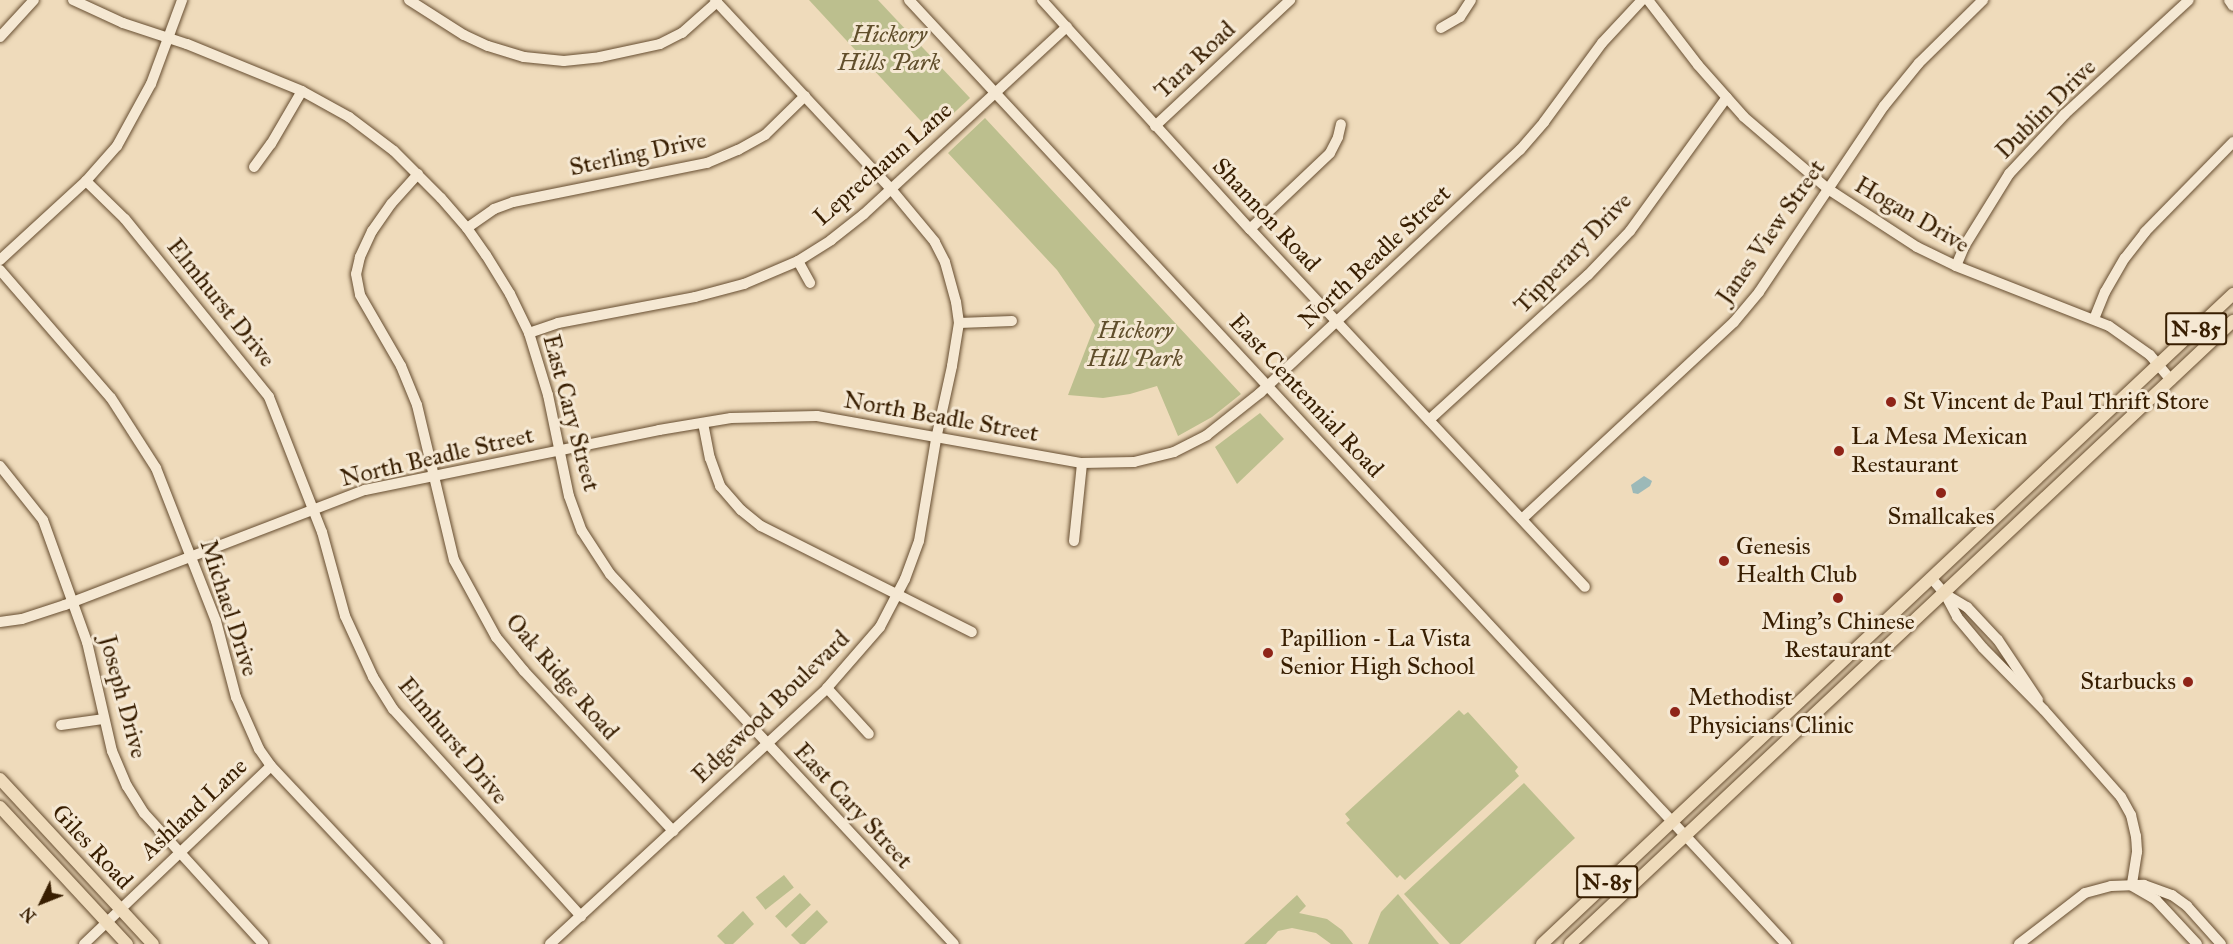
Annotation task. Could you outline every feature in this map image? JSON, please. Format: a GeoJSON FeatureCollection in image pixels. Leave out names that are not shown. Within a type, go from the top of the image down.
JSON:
{"type":"FeatureCollection","features":[{"type":"Feature","properties":{"kind":"main road","name":"N-85"},"geometry":{"type":"LineString","coordinates":[[1542,944],[2233,294]]}},
{"type":"Feature","properties":{"kind":"main road","name":"N-85"},"geometry":{"type":"LineString","coordinates":[[1570,944],[2233,321]]}},
{"type":"Feature","properties":{"kind":"main road","name":"Giles Road"},"geometry":{"type":"LineString","coordinates":[[0,779],[153,944]]}},
{"type":"Feature","properties":{"kind":"main road","name":"Giles Road"},"geometry":{"type":"LineString","coordinates":[[0,807],[127,944]]}},
{"type":"Feature","properties":{"kind":"street"},"geometry":{"type":"LineString","coordinates":[[0,37],[34,0]]}},
{"type":"Feature","properties":{"kind":"street","name":"East Cary Street"},"geometry":{"type":"LineString","coordinates":[[73,0],[123,23],[167,37],[302,91],[349,117],[394,151],[418,174],[467,228],[510,294],[529,333],[548,395],[569,496],[582,531],[610,574],[954,944]]}},
{"type":"Feature","properties":{"kind":"street"},"geometry":{"type":"LineString","coordinates":[[0,260],[86,181],[117,146],[140,108],[182,0]]}},
{"type":"Feature","properties":{"kind":"street"},"geometry":{"type":"LineString","coordinates":[[409,0],[464,35],[488,46],[524,57],[564,61],[600,57],[660,44],[682,33],[716,1]]}},
{"type":"Feature","properties":{"kind":"street","name":"East Centennial Road"},"geometry":{"type":"LineString","coordinates":[[909,0],[1786,944]]}},
{"type":"Feature","properties":{"kind":"street","name":"Shannon Road"},"geometry":{"type":"LineString","coordinates":[[1042,0],[1250,229],[1585,587]]}},
{"type":"Feature","properties":{"kind":"street","name":"Tara Road"},"geometry":{"type":"LineString","coordinates":[[1155,126],[1290,0]]}},
{"type":"Feature","properties":{"kind":"street"},"geometry":{"type":"LineString","coordinates":[[1441,28],[1460,17],[1471,0]]}},
{"type":"Feature","properties":{"kind":"street","name":"North Beadle Street"},"geometry":{"type":"LineString","coordinates":[[0,622],[22,619],[73,602],[365,490],[731,418],[817,416],[936,439],[1082,463],[1134,462],[1174,452],[1207,435],[1269,385],[1520,150],[1544,122],[1602,43],[1642,0]]}},
{"type":"Feature","properties":{"kind":"street","name":"Hogan Drive"},"geometry":{"type":"LineString","coordinates":[[1648,0],[1698,65],[1727,97],[1779,150],[1828,189],[1917,247],[1956,266],[2094,319],[2132,341],[2159,365],[2171,380]]}},
{"type":"Feature","properties":{"kind":"street","name":"Janes View Street"},"geometry":{"type":"LineString","coordinates":[[1522,519],[1734,322],[1758,292],[1884,106],[1912,71],[1983,0]]}},
{"type":"Feature","properties":{"kind":"street","name":"Dublin Drive"},"geometry":{"type":"LineString","coordinates":[[1956,266],[1965,245],[2009,174],[2065,114],[2189,0]]}},
{"type":"Feature","properties":{"kind":"street"},"geometry":{"type":"LineString","coordinates":[[2229,0],[2233,6]]}},
{"type":"Feature","properties":{"kind":"street","name":"Edgewood Boulevard"},"geometry":{"type":"LineString","coordinates":[[550,944],[827,688],[880,627],[898,594],[919,541],[959,323],[951,280],[935,242],[891,189],[716,1]]}},
{"type":"Feature","properties":{"kind":"street","name":"Leprechaun Lane"},"geometry":{"type":"LineString","coordinates":[[529,333],[558,323],[694,297],[744,284],[798,261],[831,240],[891,189],[1066,27]]}},
{"type":"Feature","properties":{"kind":"street"},"geometry":{"type":"LineString","coordinates":[[254,167],[271,144],[302,91]]}},
{"type":"Feature","properties":{"kind":"street","name":"Sterling Drive"},"geometry":{"type":"LineString","coordinates":[[467,228],[494,209],[513,202],[707,164],[765,135],[805,96]]}},
{"type":"Feature","properties":{"kind":"street","name":"Tipperary Drive"},"geometry":{"type":"LineString","coordinates":[[1429,420],[1588,275],[1630,231],[1727,97]]}},
{"type":"Feature","properties":{"kind":"street"},"geometry":{"type":"LineString","coordinates":[[1250,229],[1330,153],[1338,137],[1341,124]]}},
{"type":"Feature","properties":{"kind":"street"},"geometry":{"type":"LineString","coordinates":[[2094,319],[2105,291],[2131,249],[2171,203],[2233,142]]}},
{"type":"Feature","properties":{"kind":"street","name":"Oak Ridge Road"},"geometry":{"type":"LineString","coordinates":[[418,174],[391,204],[372,231],[360,256],[356,274],[360,295],[401,366],[417,405],[454,560],[496,637],[524,671],[673,831]]}},
{"type":"Feature","properties":{"kind":"street","name":"Elmhurst Drive"},"geometry":{"type":"LineString","coordinates":[[86,181],[125,219],[261,386],[273,406],[313,510],[345,616],[373,677],[393,709],[581,916]]}},
{"type":"Feature","properties":{"kind":"street"},"geometry":{"type":"LineString","coordinates":[[798,261],[810,283]]}},
{"type":"Feature","properties":{"kind":"street","name":"Michael Drive"},"geometry":{"type":"LineString","coordinates":[[0,270],[111,398],[136,433],[161,478],[216,621],[236,697],[259,749],[271,766],[438,944]]}},
{"type":"Feature","properties":{"kind":"street"},"geometry":{"type":"LineString","coordinates":[[959,323],[1012,321]]}},
{"type":"Feature","properties":{"kind":"street"},"geometry":{"type":"LineString","coordinates":[[703,423],[710,458],[720,486],[741,510],[761,526],[972,632]]}},
{"type":"Feature","properties":{"kind":"street"},"geometry":{"type":"LineString","coordinates":[[1074,541],[1082,463]]}},
{"type":"Feature","properties":{"kind":"street","name":"Joseph Drive"},"geometry":{"type":"LineString","coordinates":[[0,466],[43,520],[92,659],[103,719],[112,751],[127,786],[144,813],[178,853],[263,944]]}},
{"type":"Feature","properties":{"kind":"street"},"geometry":{"type":"LineString","coordinates":[[1932,579],[1945,594],[1957,617],[1983,648],[2044,710],[2121,797],[2131,815],[2137,852],[2132,885]]}},
{"type":"Feature","properties":{"kind":"street"},"geometry":{"type":"LineString","coordinates":[[1945,594],[1967,607],[1998,640],[2026,678],[2044,710]]}},
{"type":"Feature","properties":{"kind":"street"},"geometry":{"type":"LineString","coordinates":[[827,688],[869,734]]}},
{"type":"Feature","properties":{"kind":"street"},"geometry":{"type":"LineString","coordinates":[[61,725],[103,719]]}},
{"type":"Feature","properties":{"kind":"street","name":"Ashland Lane"},"geometry":{"type":"LineString","coordinates":[[84,944],[271,766]]}},
{"type":"Feature","properties":{"kind":"street"},"geometry":{"type":"LineString","coordinates":[[2132,885],[2156,900],[2197,944]]}},
{"type":"Feature","properties":{"kind":"street"},"geometry":{"type":"LineString","coordinates":[[2019,944],[2085,893],[2111,886],[2132,885],[2144,885],[2172,895],[2187,906],[2221,944]]}},
{"type":"Feature","properties":{"kind":"green space","name":"Hickory Hills Park"},"geometry":{"type":"Polygon","coordinates":[[[809,0],[878,0],[970,98],[932,133],[809,0]]]}},
{"type":"Feature","properties":{"kind":"green space","name":"Hickory Hill Park"},"geometry":{"type":"Polygon","coordinates":[[[985,118],[1241,394],[1212,417],[1178,436],[1157,386],[1130,394],[1103,398],[1068,395],[1095,325],[1057,270],[948,153],[985,118]]]}},
{"type":"Feature","properties":{"kind":"green space"},"geometry":{"type":"Polygon","coordinates":[[[1260,413],[1284,439],[1237,484],[1215,447],[1260,413]]]}},
{"type":"Feature","properties":{"kind":"green space"},"geometry":{"type":"Polygon","coordinates":[[[1459,710],[1464,715],[1468,712],[1518,767],[1515,771],[1519,776],[1405,880],[1400,875],[1397,878],[1346,823],[1350,820],[1345,814],[1459,710]]]}},
{"type":"Feature","properties":{"kind":"green space"},"geometry":{"type":"Polygon","coordinates":[[[1524,783],[1575,838],[1460,944],[1450,944],[1404,894],[1524,783]]]}},
{"type":"Feature","properties":{"kind":"green space"},"geometry":{"type":"Polygon","coordinates":[[[784,875],[794,888],[765,910],[756,897],[784,875]]]}},
{"type":"Feature","properties":{"kind":"green space"},"geometry":{"type":"Polygon","coordinates":[[[800,893],[811,905],[786,928],[775,916],[800,893]]]}},
{"type":"Feature","properties":{"kind":"green space"},"geometry":{"type":"Polygon","coordinates":[[[1398,894],[1439,944],[1368,944],[1381,912],[1398,894]]]}},
{"type":"Feature","properties":{"kind":"green space"},"geometry":{"type":"Polygon","coordinates":[[[1297,895],[1306,906],[1299,913],[1327,919],[1342,930],[1353,944],[1331,944],[1316,933],[1292,928],[1278,931],[1266,944],[1244,944],[1297,895]]]}},
{"type":"Feature","properties":{"kind":"green space"},"geometry":{"type":"Polygon","coordinates":[[[817,910],[828,922],[805,944],[800,944],[791,935],[817,910]]]}},
{"type":"Feature","properties":{"kind":"green space"},"geometry":{"type":"Polygon","coordinates":[[[743,911],[754,924],[733,944],[725,944],[717,936],[743,911]]]}},
{"type":"Feature","properties":{"kind":"water"},"geometry":{"type":"Polygon","coordinates":[[[1644,476],[1652,481],[1650,486],[1638,494],[1633,493],[1631,485],[1644,476]]]}},
{"type":"Feature","properties":{"kind":"place","name":"St Vincent de Paul Thrift Store"},"geometry":{"type":"Point","coordinates":[1891,402]}},
{"type":"Feature","properties":{"kind":"place","name":"La Mesa Mexican Restaurant"},"geometry":{"type":"Point","coordinates":[1839,451]}},
{"type":"Feature","properties":{"kind":"place","name":"Smallcakes"},"geometry":{"type":"Point","coordinates":[1941,493]}},
{"type":"Feature","properties":{"kind":"place","name":"Genesis Health Club"},"geometry":{"type":"Point","coordinates":[1724,561]}},
{"type":"Feature","properties":{"kind":"place","name":"Ming's Chinese Restaurant"},"geometry":{"type":"Point","coordinates":[1838,598]}},
{"type":"Feature","properties":{"kind":"place","name":"Papillion - La Vista Senior High School"},"geometry":{"type":"Point","coordinates":[1268,653]}},
{"type":"Feature","properties":{"kind":"place","name":"Starbucks"},"geometry":{"type":"Point","coordinates":[2188,682]}},
{"type":"Feature","properties":{"kind":"place","name":"Methodist Physicians Clinic"},"geometry":{"type":"Point","coordinates":[1675,712]}}]}
